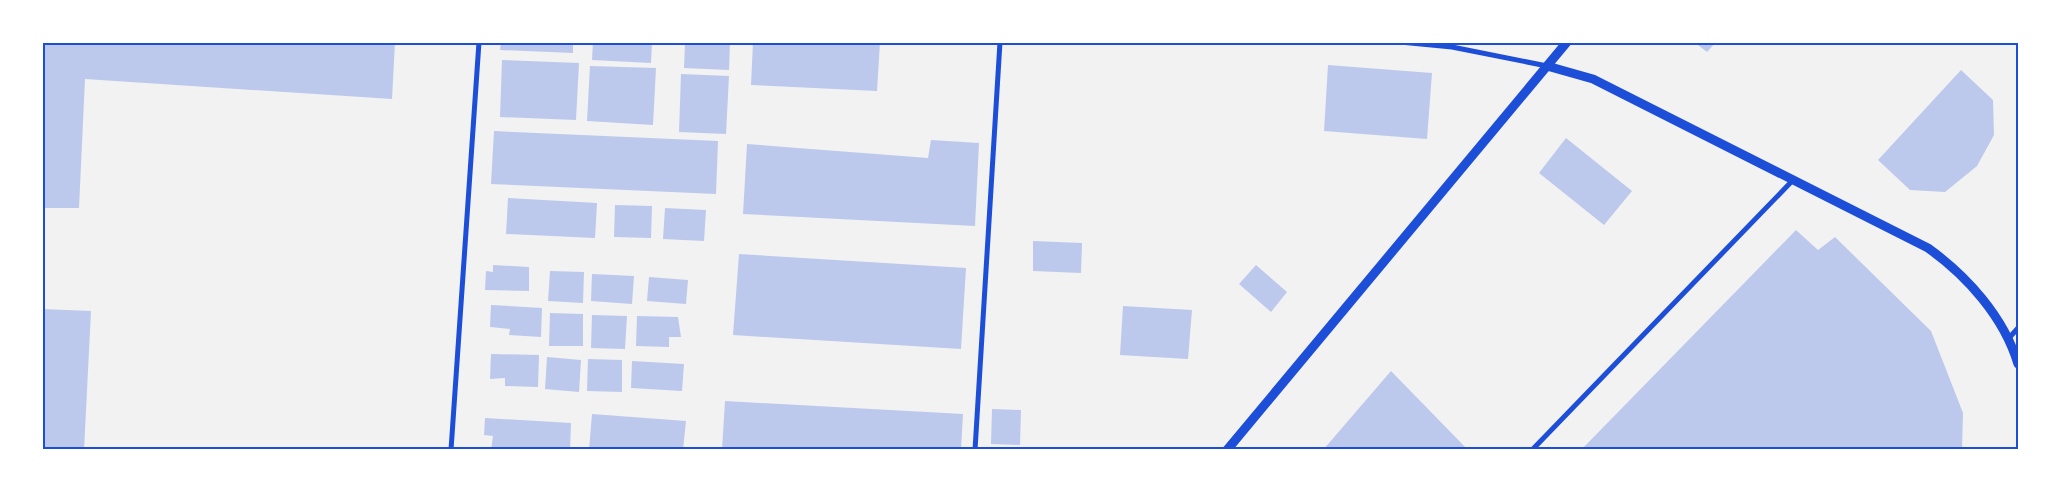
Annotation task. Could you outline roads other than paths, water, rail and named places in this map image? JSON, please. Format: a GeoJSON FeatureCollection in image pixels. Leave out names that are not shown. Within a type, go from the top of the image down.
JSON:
{"type":"FeatureCollection","features":[{"type":"Feature","properties":{"kind":"street"},"geometry":{"type":"LineString","coordinates":[[451,450],[479,42]]}},
{"type":"Feature","properties":{"kind":"street"},"geometry":{"type":"LineString","coordinates":[[975,450],[1000,42]]}},
{"type":"Feature","properties":{"kind":"street"},"geometry":{"type":"LineString","coordinates":[[1400,42],[1470,50],[1547,66],[1593,79],[1928,248],[1949,264],[1985,301],[2014,337],[2018,364]]}},
{"type":"Feature","properties":{"kind":"street"},"geometry":{"type":"LineString","coordinates":[[1227,450],[1567,42]]}},
{"type":"Feature","properties":{"kind":"street"},"geometry":{"type":"LineString","coordinates":[[1532,450],[1794,179]]}},
{"type":"Feature","properties":{"kind":"street"},"geometry":{"type":"LineString","coordinates":[[2014,337],[2018,328]]}}]}
